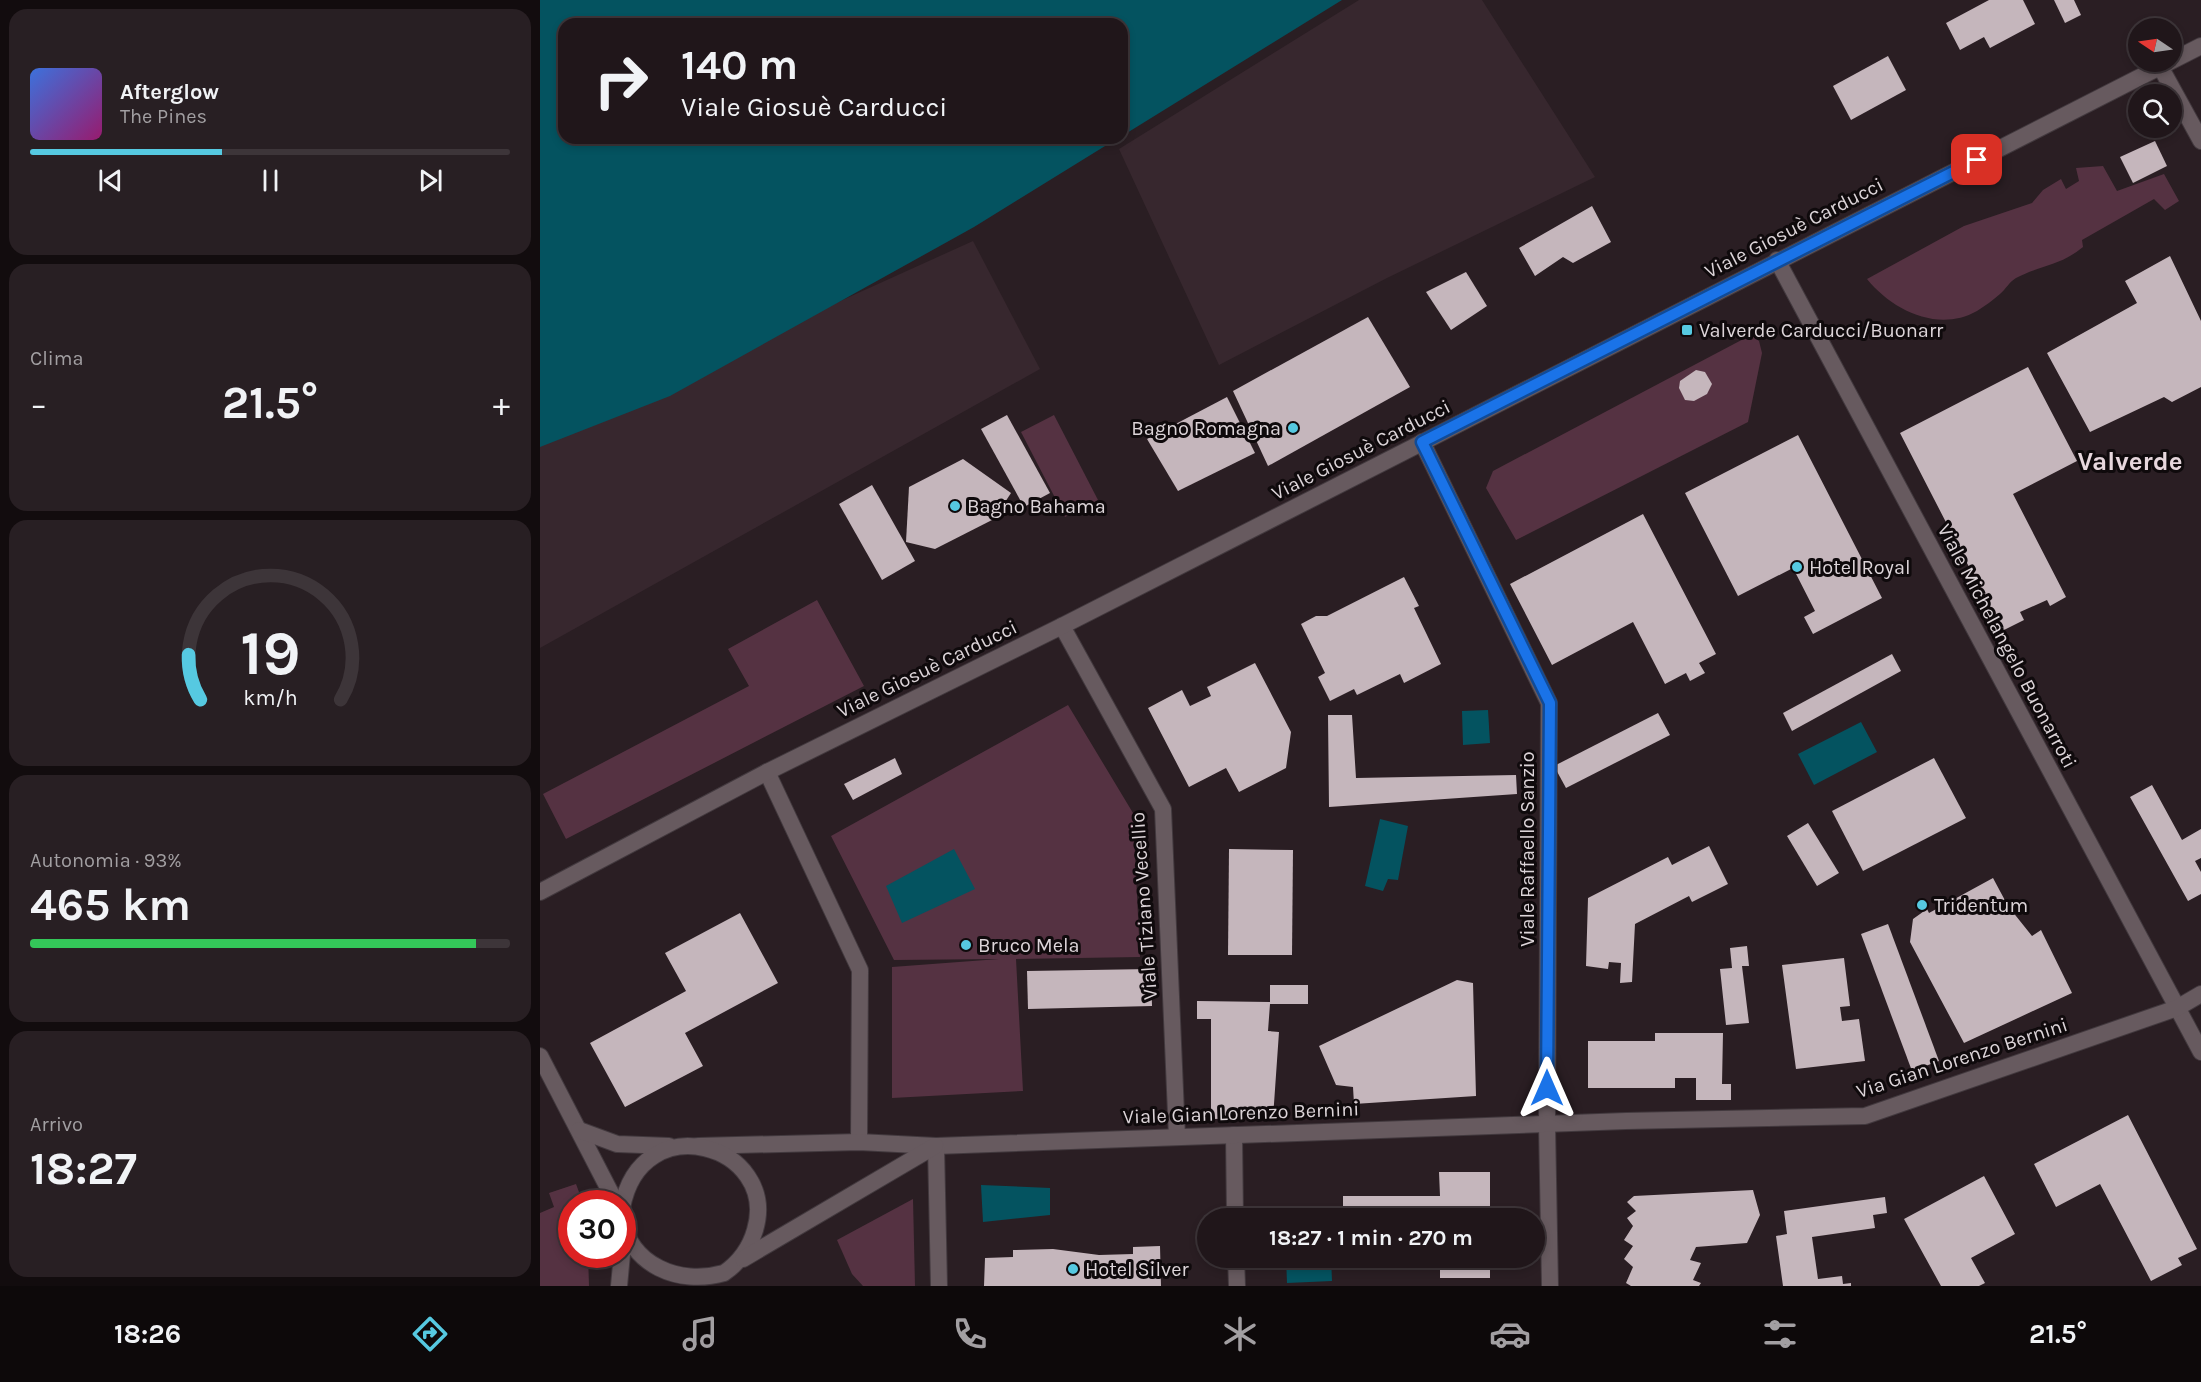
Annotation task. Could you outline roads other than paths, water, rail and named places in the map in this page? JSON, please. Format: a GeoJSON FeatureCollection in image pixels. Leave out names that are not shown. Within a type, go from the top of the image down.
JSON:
{"type":"FeatureCollection","features":[{"type":"Feature","properties":{"kind":"street","name":"Viale Giosuè Carducci"},"geometry":{"type":"LineString","coordinates":[[2182,56],[2201,46]]}},
{"type":"Feature","properties":{"kind":"street","name":"Viale Giosuè Carducci"},"geometry":{"type":"LineString","coordinates":[[540,892],[767,772],[1062,626],[1777,260],[2153,72]]}},
{"type":"Feature","properties":{"kind":"street"},"geometry":{"type":"LineString","coordinates":[[2163,72],[2201,141]]}},
{"type":"Feature","properties":{"kind":"street","name":"Viale Michelangelo Buonarroti"},"geometry":{"type":"LineString","coordinates":[[1777,260],[2201,1052]]}},
{"type":"Feature","properties":{"kind":"street","name":"Viale Raffaello Sanzio"},"geometry":{"type":"LineString","coordinates":[[1422,442],[1550,703],[1546,1125],[1550,1286]]}},
{"type":"Feature","properties":{"kind":"street","name":"Viale Tiziano Vecellio"},"geometry":{"type":"LineString","coordinates":[[1062,626],[1163,809],[1178,1137]]}},
{"type":"Feature","properties":{"kind":"street"},"geometry":{"type":"LineString","coordinates":[[767,772],[860,970],[859,1142]]}},
{"type":"Feature","properties":{"kind":"street","name":"Via Gian Lorenzo Bernini"},"geometry":{"type":"LineString","coordinates":[[1546,1125],[1865,1116],[2177,1008],[2201,994]]}},
{"type":"Feature","properties":{"kind":"street"},"geometry":{"type":"LineString","coordinates":[[540,1056],[609,1190]]}},
{"type":"Feature","properties":{"kind":"street","name":"Viale Gian Lorenzo Bernini"},"geometry":{"type":"LineString","coordinates":[[579,1130],[617,1144],[676,1147],[859,1142],[936,1146],[1546,1125]]}},
{"type":"Feature","properties":{"kind":"street"},"geometry":{"type":"LineString","coordinates":[[1234,1135],[1236,1208]]}},
{"type":"Feature","properties":{"kind":"street"},"geometry":{"type":"LineString","coordinates":[[698,1146],[719,1152],[736,1164],[750,1181],[757,1201],[757,1223],[752,1243],[739,1261]]}},
{"type":"Feature","properties":{"kind":"street"},"geometry":{"type":"LineString","coordinates":[[936,1146],[939,1286]]}},
{"type":"Feature","properties":{"kind":"street","name":"Viale Gian Lorenzo Bernini"},"geometry":{"type":"LineString","coordinates":[[722,1274],[739,1261],[936,1146]]}},
{"type":"Feature","properties":{"kind":"street"},"geometry":{"type":"LineString","coordinates":[[626,1190],[637,1170],[655,1155],[676,1147]]}},
{"type":"Feature","properties":{"kind":"street"},"geometry":{"type":"LineString","coordinates":[[636,1256],[654,1272],[676,1281],[700,1281],[722,1274]]}},
{"type":"Feature","properties":{"kind":"street"},"geometry":{"type":"LineString","coordinates":[[619,1286],[621,1268]]}},
{"type":"Feature","properties":{"kind":"street"},"geometry":{"type":"LineString","coordinates":[[1236,1268],[1237,1286]]}},
{"type":"Feature","properties":{"kind":"street"},"geometry":{"type":"LineString","coordinates":[[707,1286],[722,1274]]}},
{"type":"Feature","properties":{"kind":"water"},"geometry":{"type":"Polygon","coordinates":[[[540,0],[1342,0],[1128,132],[1128,18],[558,18],[558,144],[1108,144],[974,227],[670,396],[540,447],[540,0]]]}},
{"type":"Feature","properties":{"kind":"water"},"geometry":{"type":"Polygon","coordinates":[[[1488,710],[1490,743],[1463,745],[1462,711],[1488,710]]]}},
{"type":"Feature","properties":{"kind":"water"},"geometry":{"type":"Polygon","coordinates":[[[1861,722],[1877,752],[1814,785],[1798,754],[1861,722]]]}},
{"type":"Feature","properties":{"kind":"water"},"geometry":{"type":"Polygon","coordinates":[[[1380,819],[1408,826],[1398,880],[1388,879],[1383,891],[1365,886],[1380,819]]]}},
{"type":"Feature","properties":{"kind":"water"},"geometry":{"type":"Polygon","coordinates":[[[954,849],[975,889],[902,923],[886,886],[954,849]]]}},
{"type":"Feature","properties":{"kind":"water"},"geometry":{"type":"Polygon","coordinates":[[[981,1185],[1050,1188],[1050,1215],[983,1222],[981,1185]]]}},
{"type":"Feature","properties":{"kind":"water"},"geometry":{"type":"Polygon","coordinates":[[[1286,1268],[1331,1268],[1332,1281],[1287,1283],[1286,1268]]]}},
{"type":"Feature","properties":{"kind":"place","name":"Valverde Carducci/Buonarr"},"geometry":{"type":"Point","coordinates":[1687,330]}},
{"type":"Feature","properties":{"kind":"place","name":"Bagno Romagna"},"geometry":{"type":"Point","coordinates":[1293,428]}},
{"type":"Feature","properties":{"kind":"place","name":"Bagno Bahama"},"geometry":{"type":"Point","coordinates":[955,506]}},
{"type":"Feature","properties":{"kind":"place","name":"Hotel Royal"},"geometry":{"type":"Point","coordinates":[1797,567]}},
{"type":"Feature","properties":{"kind":"place","name":"Tridentum"},"geometry":{"type":"Point","coordinates":[1922,905]}},
{"type":"Feature","properties":{"kind":"place","name":"Bruco Mela"},"geometry":{"type":"Point","coordinates":[966,945]}},
{"type":"Feature","properties":{"kind":"place","name":"Hotel Silver"},"geometry":{"type":"Point","coordinates":[1073,1269]}},
{"type":"Feature","properties":{"kind":"district","name":"Valverde"},"geometry":{"type":"Point","coordinates":[2130,461]}}]}
